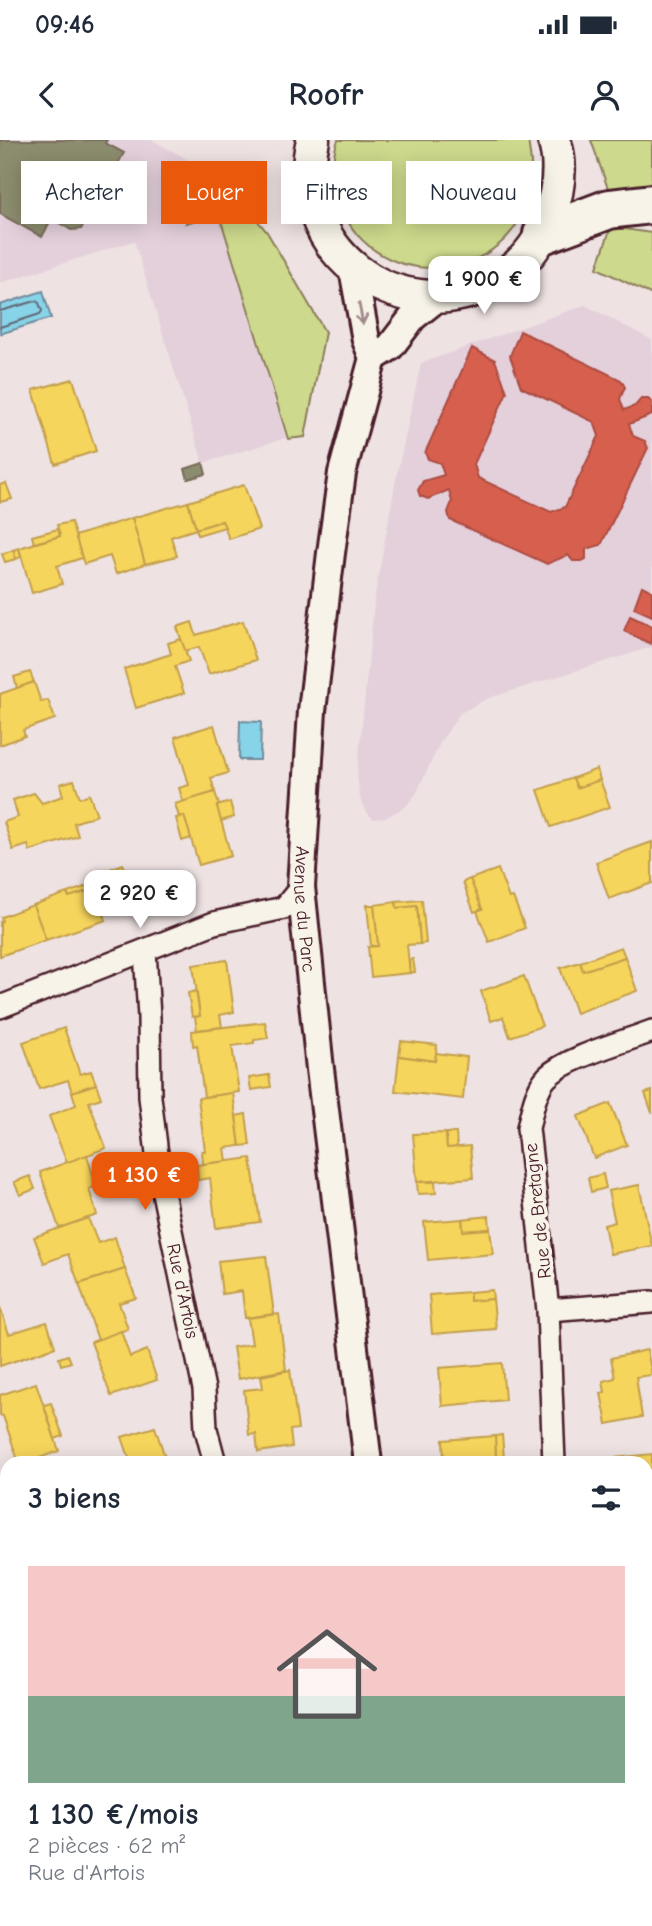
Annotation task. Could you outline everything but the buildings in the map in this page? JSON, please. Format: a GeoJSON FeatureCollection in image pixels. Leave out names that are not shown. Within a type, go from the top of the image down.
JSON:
{"type":"FeatureCollection","features":[{"type":"Feature","properties":{"kind":"highway"},"geometry":{"type":"LineString","coordinates":[[543,234],[609,209],[652,204]]}},
{"type":"Feature","properties":{"kind":"main road"},"geometry":{"type":"LineString","coordinates":[[313,140],[308,160],[311,201],[326,238],[353,269],[378,285],[407,295],[437,298],[475,291],[509,272],[528,256],[543,234],[558,194],[558,151],[554,140]]}},
{"type":"Feature","properties":{"kind":"street"},"geometry":{"type":"LineString","coordinates":[[353,269],[366,340],[373,358],[390,347],[412,317],[437,298]]}},
{"type":"Feature","properties":{"kind":"street","name":"Avenue du Parc"},"geometry":{"type":"LineString","coordinates":[[367,1456],[301,887],[312,711],[331,553],[342,474],[373,358]]}},
{"type":"Feature","properties":{"kind":"street"},"geometry":{"type":"LineString","coordinates":[[0,1007],[214,923],[284,908],[301,887]]}},
{"type":"Feature","properties":{"kind":"street","name":"Rue d'Artois"},"geometry":{"type":"LineString","coordinates":[[145,951],[150,1097],[160,1178],[204,1389],[206,1429],[213,1456]]}},
{"type":"Feature","properties":{"kind":"street","name":"Rue de Bretagne"},"geometry":{"type":"LineString","coordinates":[[554,1456],[548,1310],[528,1128],[535,1100],[546,1078],[572,1061],[652,1031]]}},
{"type":"Feature","properties":{"kind":"street"},"geometry":{"type":"LineString","coordinates":[[548,1310],[652,1302]]}},
{"type":"Feature","properties":{"kind":"shaded area"},"geometry":{"type":"Polygon","coordinates":[[[0,140],[152,140],[189,161],[161,161],[161,224],[221,224],[286,438],[203,463],[134,241],[0,283],[0,140]]]}},
{"type":"Feature","properties":{"kind":"shaded area"},"geometry":{"type":"Polygon","coordinates":[[[585,305],[652,340],[652,647],[489,698],[460,713],[440,743],[416,794],[405,807],[385,818],[373,819],[360,798],[357,774],[375,594],[421,363],[585,305]]]}},
{"type":"Feature","properties":{"kind":"green space"},"geometry":{"type":"Polygon","coordinates":[[[338,140],[528,140],[531,161],[406,161],[406,224],[516,224],[491,250],[463,264],[433,268],[403,264],[375,250],[350,224],[392,224],[392,161],[334,161],[338,140]]]}},
{"type":"Feature","properties":{"kind":"green space"},"geometry":{"type":"Polygon","coordinates":[[[591,140],[652,140],[652,189],[611,197],[591,140]]]}},
{"type":"Feature","properties":{"kind":"green space"},"geometry":{"type":"Polygon","coordinates":[[[222,224],[260,224],[325,332],[305,437],[288,439],[222,224]]]}},
{"type":"Feature","properties":{"kind":"green space"},"geometry":{"type":"Polygon","coordinates":[[[611,227],[652,233],[652,295],[597,268],[611,227]]]}},
{"type":"Feature","properties":{"kind":"water"},"geometry":{"type":"Polygon","coordinates":[[[43,291],[51,318],[0,334],[0,305],[43,291]]]}},
{"type":"Feature","properties":{"kind":"water"},"geometry":{"type":"Polygon","coordinates":[[[240,721],[261,722],[260,760],[239,760],[240,721]]]}}]}
